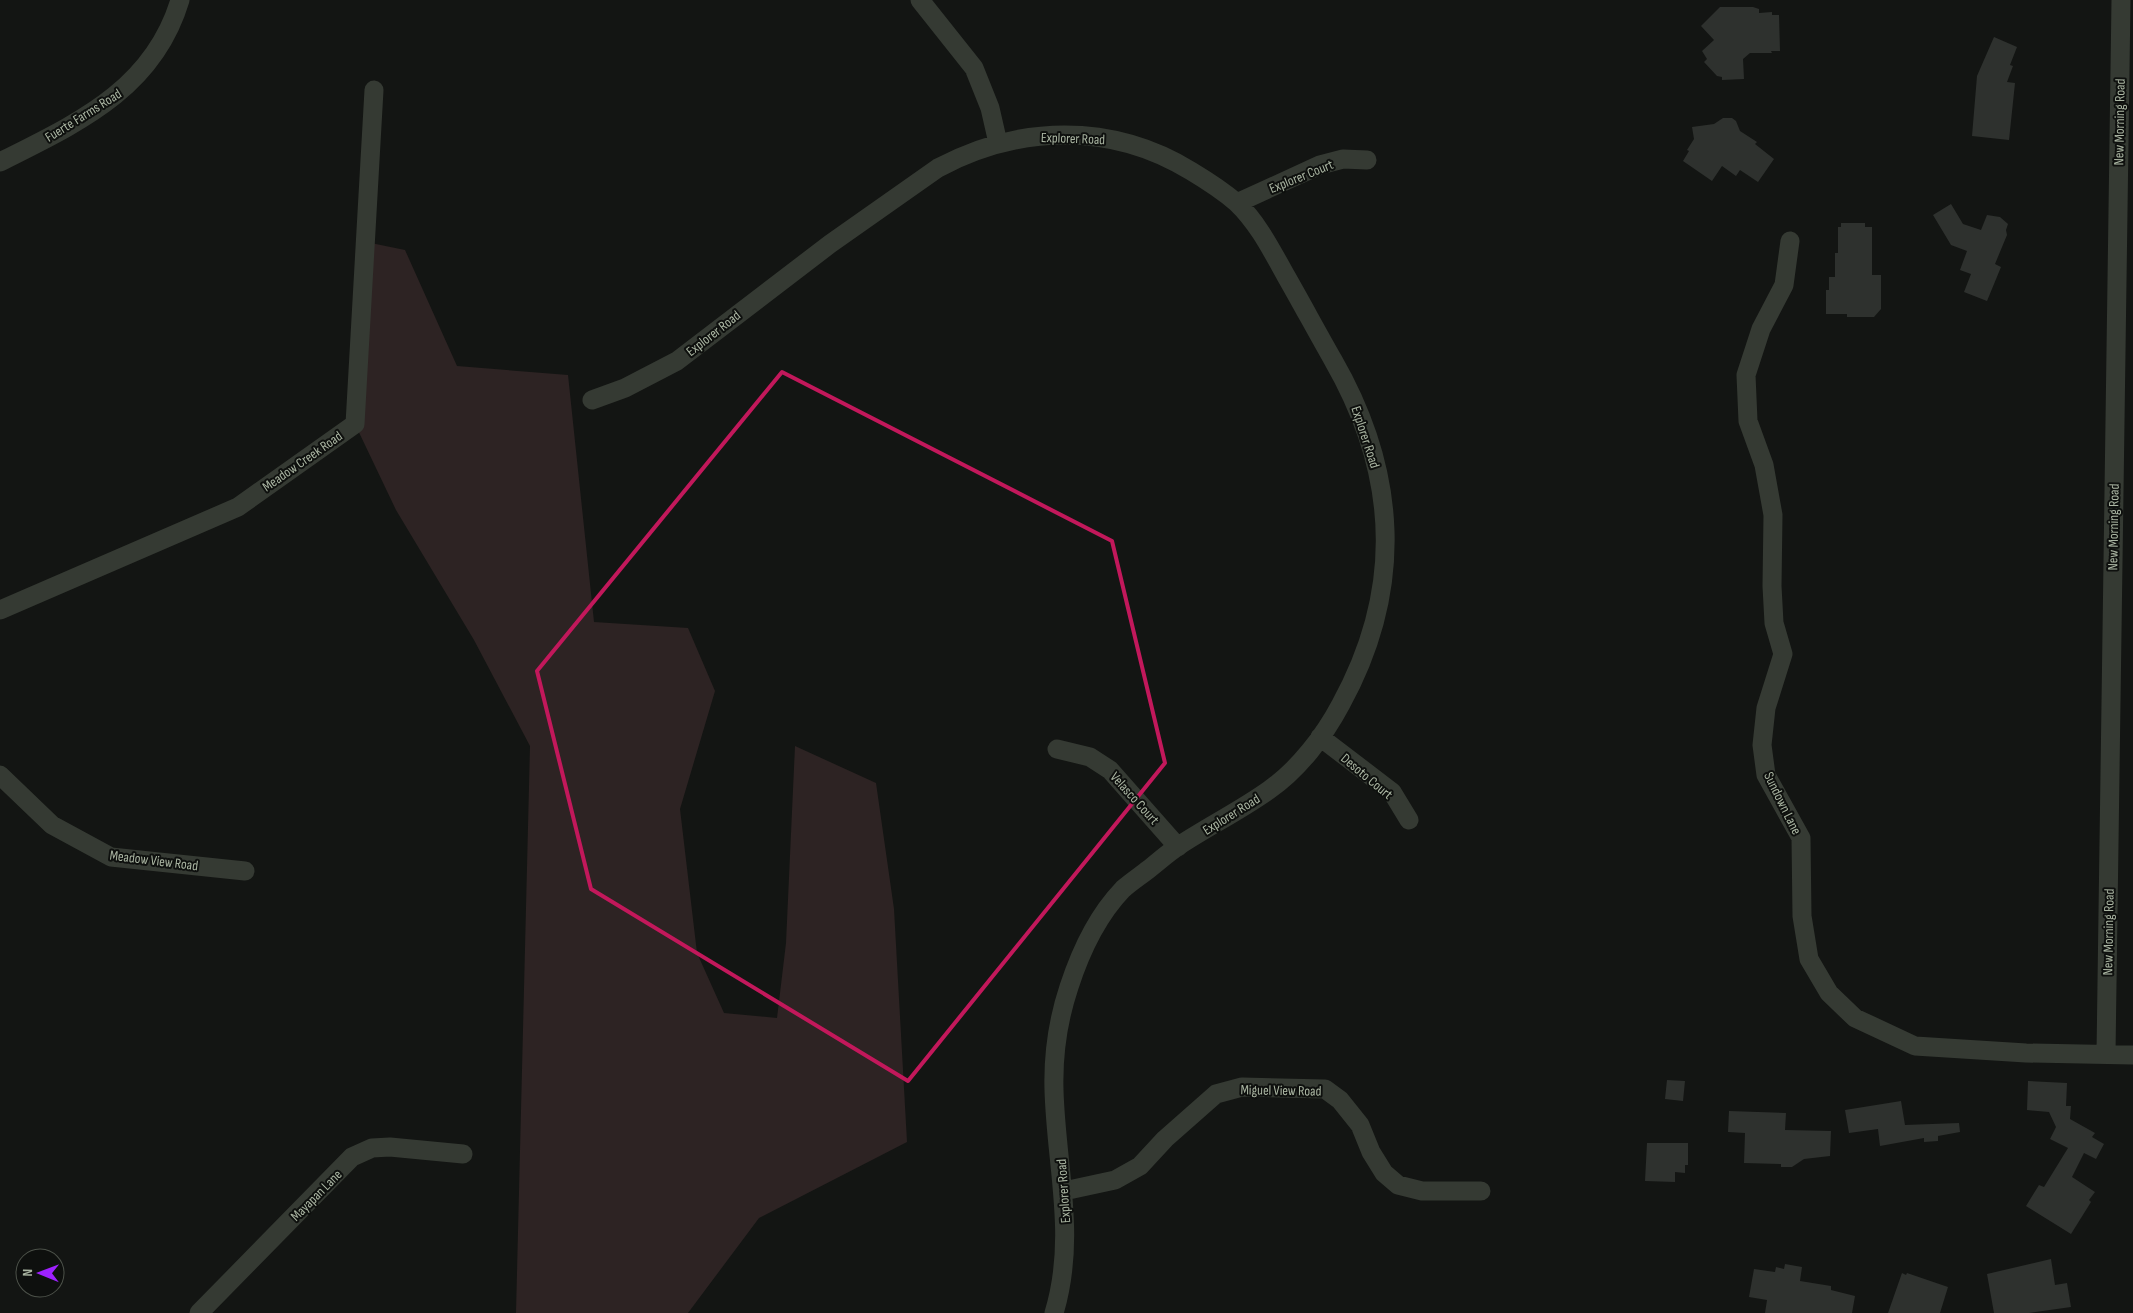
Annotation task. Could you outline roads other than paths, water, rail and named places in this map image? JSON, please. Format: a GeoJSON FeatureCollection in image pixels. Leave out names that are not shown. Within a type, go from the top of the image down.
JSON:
{"type":"FeatureCollection","features":[{"type":"Feature","properties":{"kind":"street","name":"Fuerte Farms Road"},"geometry":{"type":"LineString","coordinates":[[0,162],[71,125],[108,101],[131,83],[150,61],[166,36],[180,0]]}},
{"type":"Feature","properties":{"kind":"street"},"geometry":{"type":"LineString","coordinates":[[920,0],[974,68],[990,108],[998,143]]}},
{"type":"Feature","properties":{"kind":"street","name":"New Morning Road"},"geometry":{"type":"LineString","coordinates":[[2106,1054],[2121,0]]}},
{"type":"Feature","properties":{"kind":"street","name":"Meadow Creek Road"},"geometry":{"type":"LineString","coordinates":[[0,610],[238,507],[355,424],[374,90]]}},
{"type":"Feature","properties":{"kind":"street","name":"Explorer Road"},"geometry":{"type":"LineString","coordinates":[[592,400],[625,388],[677,361],[830,244],[920,180],[957,158],[998,143],[1026,137],[1060,134],[1110,139],[1159,154],[1181,165],[1237,203],[1262,234],[1346,382],[1368,432],[1381,487],[1384,516],[1383,574],[1372,632],[1350,687],[1320,737],[1292,770],[1270,789],[1178,846],[1124,889],[1092,934],[1069,984],[1062,1011],[1054,1065],[1054,1093],[1064,1191],[1066,1240],[1062,1288],[1054,1313]]}},
{"type":"Feature","properties":{"kind":"street","name":"Explorer Court"},"geometry":{"type":"LineString","coordinates":[[1237,203],[1320,165],[1342,159],[1367,160]]}},
{"type":"Feature","properties":{"kind":"street","name":"Sundown Lane"},"geometry":{"type":"LineString","coordinates":[[1790,241],[1784,285],[1761,329],[1746,375],[1748,421],[1764,465],[1773,515],[1774,623],[1782,654],[1766,708],[1762,745],[1766,775],[1801,838],[1802,916],[1809,959],[1829,993],[1855,1018],[1915,1046],[2026,1053],[2133,1055]]}},
{"type":"Feature","properties":{"kind":"street","name":"Desoto Court"},"geometry":{"type":"LineString","coordinates":[[1320,737],[1392,792],[1409,820]]}},
{"type":"Feature","properties":{"kind":"street","name":"Velasco Court"},"geometry":{"type":"LineString","coordinates":[[1057,748],[1090,757],[1110,770],[1178,846]]}},
{"type":"Feature","properties":{"kind":"street","name":"Meadow View Road"},"geometry":{"type":"LineString","coordinates":[[0,775],[52,825],[111,857],[245,871]]}},
{"type":"Feature","properties":{"kind":"street","name":"Miguel View Road"},"geometry":{"type":"LineString","coordinates":[[1064,1191],[1115,1180],[1140,1166],[1165,1139],[1216,1094],[1242,1088],[1325,1089],[1340,1100],[1360,1125],[1384,1174],[1398,1185],[1422,1191],[1481,1191]]}},
{"type":"Feature","properties":{"kind":"street","name":"Mayapan Lane"},"geometry":{"type":"LineString","coordinates":[[199,1313],[352,1158],[372,1148],[390,1147],[463,1154]]}}]}
